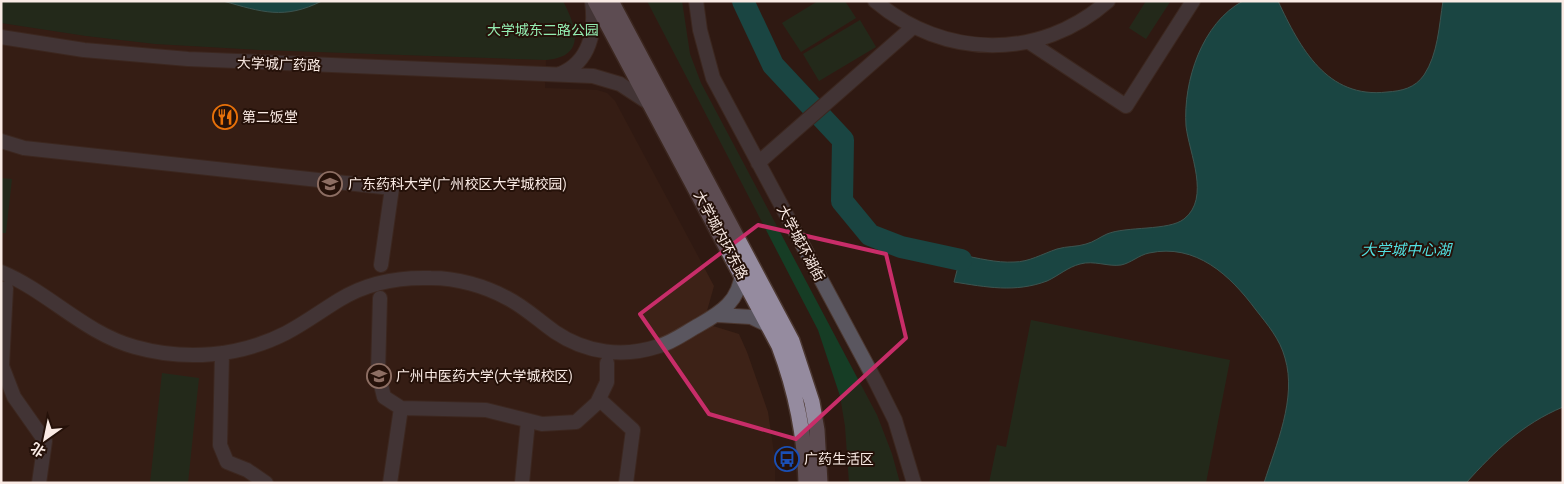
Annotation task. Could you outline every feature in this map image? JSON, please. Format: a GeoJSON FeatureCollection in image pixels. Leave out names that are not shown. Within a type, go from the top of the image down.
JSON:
{"type":"FeatureCollection","features":[{"type":"Feature","properties":{"kind":"main road","name":"大学城内环东路"},"geometry":{"type":"LineString","coordinates":[[594,1],[770,326],[788,369],[798,405],[805,451],[806,483]]}},
{"type":"Feature","properties":{"kind":"main road","name":"大学城内环东路"},"geometry":{"type":"LineString","coordinates":[[611,1],[792,341],[812,402],[817,430],[820,483]]}},
{"type":"Feature","properties":{"kind":"street"},"geometry":{"type":"LineString","coordinates":[[559,75],[572,68],[586,52],[593,32],[594,1]]}},
{"type":"Feature","properties":{"kind":"street","name":"大学城环湖街"},"geometry":{"type":"LineString","coordinates":[[696,1],[700,30],[713,78],[895,420],[914,483]]}},
{"type":"Feature","properties":{"kind":"street"},"geometry":{"type":"LineString","coordinates":[[876,1],[913,27],[938,38],[971,45],[1000,46],[1029,42],[1071,27],[1108,1]]}},
{"type":"Feature","properties":{"kind":"street"},"geometry":{"type":"LineString","coordinates":[[1029,42],[1126,106],[1193,1]]}},
{"type":"Feature","properties":{"kind":"street"},"geometry":{"type":"LineString","coordinates":[[758,163],[913,27]]}},
{"type":"Feature","properties":{"kind":"street","name":"大学城广药路"},"geometry":{"type":"LineString","coordinates":[[1,37],[84,50],[162,58],[593,76],[612,81],[636,93],[652,105]]}},
{"type":"Feature","properties":{"kind":"street"},"geometry":{"type":"LineString","coordinates":[[1,141],[24,148],[392,188],[381,266]]}},
{"type":"Feature","properties":{"kind":"street"},"geometry":{"type":"LineString","coordinates":[[1,272],[35,290],[84,325],[113,340],[166,353],[198,355],[222,353],[271,340],[358,291],[384,283],[417,278],[457,280],[491,290],[524,308],[565,338],[578,344],[606,352],[635,352],[661,346],[718,315],[736,296],[742,273]]}},
{"type":"Feature","properties":{"kind":"street"},"geometry":{"type":"LineString","coordinates":[[6,288],[1,366],[14,398],[45,441],[40,483]]}},
{"type":"Feature","properties":{"kind":"street"},"geometry":{"type":"LineString","coordinates":[[380,298],[378,372],[384,397],[400,408],[486,410],[542,424],[576,422],[599,399],[607,382],[607,363]]}},
{"type":"Feature","properties":{"kind":"street"},"geometry":{"type":"LineString","coordinates":[[718,315],[751,317],[770,326]]}},
{"type":"Feature","properties":{"kind":"street"},"geometry":{"type":"LineString","coordinates":[[222,353],[220,445],[227,462],[247,470],[266,483]]}},
{"type":"Feature","properties":{"kind":"street"},"geometry":{"type":"LineString","coordinates":[[599,399],[633,430],[626,483]]}},
{"type":"Feature","properties":{"kind":"street"},"geometry":{"type":"LineString","coordinates":[[390,483],[400,408]]}},
{"type":"Feature","properties":{"kind":"street"},"geometry":{"type":"LineString","coordinates":[[522,483],[528,421]]}},
{"type":"Feature","properties":{"kind":"highlighted area"},"geometry":{"type":"Polygon","coordinates":[[[758,225],[886,254],[906,338],[796,439],[709,414],[640,314],[758,225]]]}},
{"type":"Feature","properties":{"kind":"shaded area"},"geometry":{"type":"Polygon","coordinates":[[[1,23],[155,44],[260,50],[546,60],[545,88],[597,90],[607,93],[615,101],[714,286],[707,311],[713,326],[739,334],[747,352],[768,412],[775,460],[775,483],[1,483],[1,23]]]}},
{"type":"Feature","properties":{"kind":"green space","name":"大学城东二路公园"},"geometry":{"type":"Polygon","coordinates":[[[1,1],[563,1],[572,20],[575,39],[573,47],[568,53],[559,58],[546,60],[260,50],[155,44],[1,23],[1,1]]]}},
{"type":"Feature","properties":{"kind":"green space"},"geometry":{"type":"Polygon","coordinates":[[[647,1],[682,1],[690,54],[701,83],[877,415],[892,454],[900,483],[849,483],[845,426],[840,396],[818,330],[647,1]]]}},
{"type":"Feature","properties":{"kind":"green space"},"geometry":{"type":"Polygon","coordinates":[[[818,1],[845,1],[856,18],[801,52],[782,23],[818,1]]]}},
{"type":"Feature","properties":{"kind":"green space"},"geometry":{"type":"Polygon","coordinates":[[[1146,1],[1170,2],[1146,39],[1129,28],[1146,1]]]}},
{"type":"Feature","properties":{"kind":"green space"},"geometry":{"type":"Polygon","coordinates":[[[860,20],[876,47],[819,81],[803,54],[860,20]]]}},
{"type":"Feature","properties":{"kind":"green space"},"geometry":{"type":"Polygon","coordinates":[[[1,178],[12,179],[6,233],[1,233],[1,178]]]}},
{"type":"Feature","properties":{"kind":"green space"},"geometry":{"type":"Polygon","coordinates":[[[1031,320],[1230,360],[1206,483],[989,483],[997,445],[1006,447],[1031,320]]]}},
{"type":"Feature","properties":{"kind":"green space"},"geometry":{"type":"Polygon","coordinates":[[[162,373],[199,378],[188,483],[150,483],[162,373]]]}},
{"type":"Feature","properties":{"kind":"water"},"geometry":{"type":"Polygon","coordinates":[[[223,1],[322,1],[296,11],[273,12],[261,11],[223,1]]]}},
{"type":"Feature","properties":{"kind":"water","name":"大学城中心湖"},"geometry":{"type":"Polygon","coordinates":[[[1243,1],[1278,1],[1306,52],[1318,67],[1332,79],[1348,87],[1366,92],[1387,92],[1403,90],[1412,86],[1417,83],[1429,67],[1435,49],[1443,1],[1563,1],[1563,407],[1548,414],[1510,439],[1466,483],[1264,483],[1284,421],[1287,405],[1288,373],[1285,358],[1273,332],[1246,297],[1223,274],[1197,257],[1166,251],[1145,254],[1121,265],[1085,263],[1071,267],[1047,281],[1023,287],[1000,288],[954,282],[961,255],[994,261],[1020,262],[1064,247],[1089,243],[1107,234],[1125,230],[1158,227],[1177,223],[1184,219],[1192,210],[1196,199],[1197,187],[1186,126],[1188,91],[1192,72],[1206,38],[1216,23],[1243,1]]]}},
{"type":"Feature","properties":{"kind":"waterway"},"geometry":{"type":"LineString","coordinates":[[743,1],[773,65],[843,140],[842,201],[870,235],[901,247],[961,260]]}},
{"type":"Feature","properties":{"kind":"place","name":"第二饭堂"},"geometry":{"type":"Point","coordinates":[225,117]}},
{"type":"Feature","properties":{"kind":"place","name":"广东药科大学(广州校区大学城校园)"},"geometry":{"type":"Point","coordinates":[330,184]}},
{"type":"Feature","properties":{"kind":"place","name":"广州中医药大学(大学城校区)"},"geometry":{"type":"Point","coordinates":[379,376]}},
{"type":"Feature","properties":{"kind":"place","name":"广药生活区"},"geometry":{"type":"Point","coordinates":[787,459]}}]}
